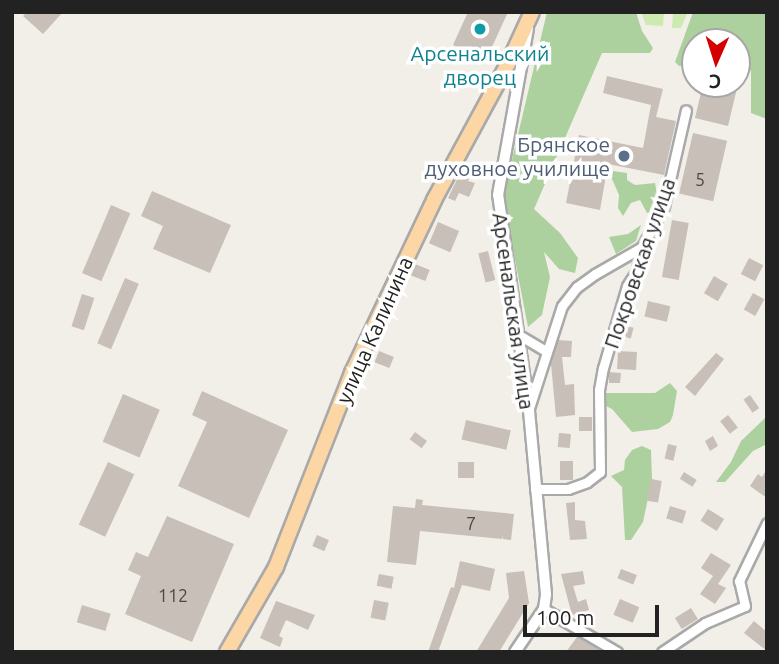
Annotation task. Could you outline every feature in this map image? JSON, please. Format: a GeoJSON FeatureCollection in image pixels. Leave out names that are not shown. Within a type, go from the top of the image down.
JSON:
{"type":"FeatureCollection","features":[{"type":"Feature","properties":{"kind":"main road","name":"улица Калинина"},"geometry":{"type":"LineString","coordinates":[[227,652],[276,567],[352,373],[434,200],[509,62],[531,14]]}},
{"type":"Feature","properties":{"kind":"street","name":"Арсенальская улица"},"geometry":{"type":"LineString","coordinates":[[531,14],[498,195],[529,409],[546,594],[544,609]]}},
{"type":"Feature","properties":{"kind":"street","name":"Покровская улица"},"geometry":{"type":"LineString","coordinates":[[535,489],[568,489],[587,482],[600,471],[599,390],[603,368],[627,286],[636,272],[642,247],[664,206],[686,110]]}},
{"type":"Feature","properties":{"kind":"street"},"geometry":{"type":"LineString","coordinates":[[529,409],[562,306],[577,287],[642,247]]}},
{"type":"Feature","properties":{"kind":"street"},"geometry":{"type":"LineString","coordinates":[[519,335],[546,351]]}},
{"type":"Feature","properties":{"kind":"street"},"geometry":{"type":"LineString","coordinates":[[662,652],[705,623],[745,606],[739,581],[767,523]]}},
{"type":"Feature","properties":{"kind":"street"},"geometry":{"type":"LineString","coordinates":[[515,652],[544,609],[617,652]]}},
{"type":"Feature","properties":{"kind":"green space"},"geometry":{"type":"Polygon","coordinates":[[[547,12],[636,12],[642,31],[653,48],[650,53],[602,53],[534,209],[560,233],[578,258],[575,273],[559,269],[544,252],[550,277],[542,315],[528,327],[503,198],[547,12]]]}},
{"type":"Feature","properties":{"kind":"green space"},"geometry":{"type":"Polygon","coordinates":[[[641,12],[664,12],[663,26],[646,25],[641,12]]]}},
{"type":"Feature","properties":{"kind":"green space"},"geometry":{"type":"Polygon","coordinates":[[[673,12],[688,12],[681,28],[672,28],[673,12]]]}},
{"type":"Feature","properties":{"kind":"green space"},"geometry":{"type":"Polygon","coordinates":[[[693,12],[767,12],[767,119],[751,113],[751,28],[687,28],[693,12]]]}},
{"type":"Feature","properties":{"kind":"green space"},"geometry":{"type":"Polygon","coordinates":[[[681,45],[681,66],[675,62],[681,45]]]}},
{"type":"Feature","properties":{"kind":"green space"},"geometry":{"type":"Polygon","coordinates":[[[613,171],[627,173],[627,180],[635,185],[655,183],[658,200],[651,212],[647,213],[640,200],[631,203],[623,216],[618,208],[619,195],[612,179],[613,171]]]}},
{"type":"Feature","properties":{"kind":"green space"},"geometry":{"type":"Polygon","coordinates":[[[641,225],[636,241],[616,254],[609,237],[628,234],[641,225]]]}},
{"type":"Feature","properties":{"kind":"green space"},"geometry":{"type":"Polygon","coordinates":[[[670,383],[677,391],[673,415],[670,422],[658,429],[632,432],[612,409],[602,404],[603,393],[655,393],[670,383]]]}},
{"type":"Feature","properties":{"kind":"green space"},"geometry":{"type":"Polygon","coordinates":[[[767,416],[767,444],[753,451],[725,482],[716,482],[731,462],[741,441],[767,416]]]}},
{"type":"Feature","properties":{"kind":"green space"},"geometry":{"type":"Polygon","coordinates":[[[642,446],[651,450],[652,479],[643,522],[631,540],[625,540],[622,487],[611,476],[624,470],[625,460],[632,450],[642,446]]]}},
{"type":"Feature","properties":{"kind":"building"},"geometry":{"type":"Polygon","coordinates":[[[27,12],[63,12],[43,34],[23,16],[27,12]]]}},
{"type":"Feature","properties":{"kind":"building","name":"Арсенальский дворец"},"geometry":{"type":"Polygon","coordinates":[[[468,12],[508,12],[486,60],[453,45],[468,12]]]}},
{"type":"Feature","properties":{"kind":"building","name":"Брянское духовное училище"},"geometry":{"type":"Polygon","coordinates":[[[607,76],[663,89],[656,117],[676,121],[664,175],[608,164],[600,210],[566,203],[579,135],[643,148],[651,105],[603,93],[607,76]]]}},
{"type":"Feature","properties":{"kind":"building"},"geometry":{"type":"Polygon","coordinates":[[[700,98],[735,98],[728,126],[695,118],[700,98]]]}},
{"type":"Feature","properties":{"kind":"building"},"geometry":{"type":"Polygon","coordinates":[[[693,133],[727,141],[713,201],[679,193],[693,133]]]}},
{"type":"Feature","properties":{"kind":"building"},"geometry":{"type":"Polygon","coordinates":[[[462,169],[472,173],[468,181],[475,183],[469,197],[459,193],[455,201],[448,198],[462,169]]]}},
{"type":"Feature","properties":{"kind":"building"},"geometry":{"type":"Polygon","coordinates":[[[152,191],[231,225],[210,273],[153,249],[163,226],[141,216],[152,191]]]}},
{"type":"Feature","properties":{"kind":"building"},"geometry":{"type":"Polygon","coordinates":[[[111,205],[130,213],[101,281],[82,273],[111,205]]]}},
{"type":"Feature","properties":{"kind":"building"},"geometry":{"type":"Polygon","coordinates":[[[672,220],[689,223],[679,280],[662,277],[672,220]]]}},
{"type":"Feature","properties":{"kind":"building"},"geometry":{"type":"Polygon","coordinates":[[[438,222],[459,231],[450,252],[429,243],[438,222]]]}},
{"type":"Feature","properties":{"kind":"building"},"geometry":{"type":"Polygon","coordinates":[[[488,251],[495,280],[486,283],[478,253],[488,251]]]}},
{"type":"Feature","properties":{"kind":"building"},"geometry":{"type":"Polygon","coordinates":[[[749,258],[763,265],[755,281],[741,274],[749,258]]]}},
{"type":"Feature","properties":{"kind":"building"},"geometry":{"type":"Polygon","coordinates":[[[415,264],[430,270],[425,281],[411,275],[415,264]]]}},
{"type":"Feature","properties":{"kind":"building"},"geometry":{"type":"Polygon","coordinates":[[[714,276],[728,284],[718,301],[704,293],[714,276]]]}},
{"type":"Feature","properties":{"kind":"building"},"geometry":{"type":"Polygon","coordinates":[[[125,278],[139,284],[111,349],[97,343],[125,278]]]}},
{"type":"Feature","properties":{"kind":"building"},"geometry":{"type":"Polygon","coordinates":[[[753,293],[764,299],[755,316],[744,310],[753,293]]]}},
{"type":"Feature","properties":{"kind":"building"},"geometry":{"type":"Polygon","coordinates":[[[82,294],[94,298],[84,330],[71,326],[82,294]]]}},
{"type":"Feature","properties":{"kind":"building"},"geometry":{"type":"Polygon","coordinates":[[[648,301],[670,306],[667,322],[644,317],[648,301]]]}},
{"type":"Feature","properties":{"kind":"building"},"geometry":{"type":"Polygon","coordinates":[[[623,325],[634,328],[631,338],[620,336],[623,325]]]}},
{"type":"Feature","properties":{"kind":"building"},"geometry":{"type":"Polygon","coordinates":[[[558,340],[572,341],[571,357],[562,357],[565,385],[574,384],[575,415],[556,417],[551,364],[558,340]]]}},
{"type":"Feature","properties":{"kind":"building"},"geometry":{"type":"Polygon","coordinates":[[[379,351],[394,357],[389,368],[375,362],[379,351]]]}},
{"type":"Feature","properties":{"kind":"building"},"geometry":{"type":"Polygon","coordinates":[[[618,351],[637,352],[636,370],[617,369],[618,351]]]}},
{"type":"Feature","properties":{"kind":"building"},"geometry":{"type":"Polygon","coordinates":[[[716,353],[724,359],[695,396],[685,387],[716,353]]]}},
{"type":"Feature","properties":{"kind":"building"},"geometry":{"type":"Polygon","coordinates":[[[609,372],[621,373],[620,383],[609,383],[609,372]]]}},
{"type":"Feature","properties":{"kind":"building"},"geometry":{"type":"Polygon","coordinates":[[[202,391],[288,430],[249,518],[178,486],[207,422],[192,415],[202,391]]]}},
{"type":"Feature","properties":{"kind":"building"},"geometry":{"type":"Polygon","coordinates":[[[123,394],[160,410],[140,457],[103,442],[123,394]]]}},
{"type":"Feature","properties":{"kind":"building"},"geometry":{"type":"Polygon","coordinates":[[[750,395],[759,408],[753,413],[743,400],[750,395]]]}},
{"type":"Feature","properties":{"kind":"building"},"geometry":{"type":"Polygon","coordinates":[[[728,415],[738,428],[730,434],[720,421],[728,415]]]}},
{"type":"Feature","properties":{"kind":"building"},"geometry":{"type":"Polygon","coordinates":[[[579,417],[592,417],[592,431],[579,431],[579,417]]]}},
{"type":"Feature","properties":{"kind":"building"},"geometry":{"type":"Polygon","coordinates":[[[466,420],[511,430],[506,450],[462,439],[466,420]]]}},
{"type":"Feature","properties":{"kind":"building"},"geometry":{"type":"Polygon","coordinates":[[[415,432],[427,441],[422,448],[410,439],[415,432]]]}},
{"type":"Feature","properties":{"kind":"building"},"geometry":{"type":"Polygon","coordinates":[[[559,433],[571,434],[570,448],[558,447],[559,433]]]}},
{"type":"Feature","properties":{"kind":"building"},"geometry":{"type":"Polygon","coordinates":[[[713,436],[718,446],[710,451],[705,441],[713,436]]]}},
{"type":"Feature","properties":{"kind":"building"},"geometry":{"type":"Polygon","coordinates":[[[668,444],[677,446],[673,461],[665,459],[668,444]]]}},
{"type":"Feature","properties":{"kind":"building"},"geometry":{"type":"Polygon","coordinates":[[[560,461],[573,461],[573,480],[560,480],[560,461]]]}},
{"type":"Feature","properties":{"kind":"building"},"geometry":{"type":"Polygon","coordinates":[[[108,462],[134,474],[105,537],[79,525],[108,462]]]}},
{"type":"Feature","properties":{"kind":"building"},"geometry":{"type":"Polygon","coordinates":[[[458,462],[474,462],[474,478],[458,478],[458,462]]]}},
{"type":"Feature","properties":{"kind":"building"},"geometry":{"type":"Polygon","coordinates":[[[767,469],[767,498],[750,486],[758,474],[762,477],[767,469]]]}},
{"type":"Feature","properties":{"kind":"building"},"geometry":{"type":"Polygon","coordinates":[[[684,472],[697,480],[692,487],[680,479],[684,472]]]}},
{"type":"Feature","properties":{"kind":"building"},"geometry":{"type":"Polygon","coordinates":[[[651,479],[662,481],[658,503],[647,501],[651,479]]]}},
{"type":"Feature","properties":{"kind":"building"},"geometry":{"type":"Polygon","coordinates":[[[416,499],[423,500],[422,505],[514,514],[511,540],[503,539],[503,536],[502,539],[420,531],[416,565],[387,562],[393,506],[415,508],[416,499]]]}},
{"type":"Feature","properties":{"kind":"building"},"geometry":{"type":"Polygon","coordinates":[[[575,502],[575,520],[585,521],[587,539],[570,540],[566,503],[575,502]]]}},
{"type":"Feature","properties":{"kind":"building"},"geometry":{"type":"Polygon","coordinates":[[[670,506],[686,511],[682,523],[666,518],[670,506]]]}},
{"type":"Feature","properties":{"kind":"building"},"geometry":{"type":"Polygon","coordinates":[[[708,509],[724,519],[717,531],[701,521],[708,509]]]}},
{"type":"Feature","properties":{"kind":"building"},"geometry":{"type":"Polygon","coordinates":[[[167,516],[234,544],[192,642],[125,614],[141,576],[128,570],[136,552],[148,557],[167,516]]]}},
{"type":"Feature","properties":{"kind":"building"},"geometry":{"type":"Polygon","coordinates":[[[317,535],[329,540],[324,551],[312,546],[317,535]]]}},
{"type":"Feature","properties":{"kind":"building"},"geometry":{"type":"Polygon","coordinates":[[[711,553],[731,565],[718,584],[726,588],[715,604],[700,594],[713,576],[701,568],[711,553]]]}},
{"type":"Feature","properties":{"kind":"building"},"geometry":{"type":"Polygon","coordinates":[[[460,561],[495,569],[490,591],[462,585],[438,652],[428,652],[451,587],[454,588],[460,561]]]}},
{"type":"Feature","properties":{"kind":"building"},"geometry":{"type":"Polygon","coordinates":[[[621,569],[637,575],[633,584],[617,578],[621,569]]]}},
{"type":"Feature","properties":{"kind":"building"},"geometry":{"type":"Polygon","coordinates":[[[524,571],[529,603],[499,652],[476,652],[509,598],[506,573],[524,571]]]}},
{"type":"Feature","properties":{"kind":"building"},"geometry":{"type":"Polygon","coordinates":[[[583,571],[585,584],[573,586],[578,602],[586,599],[589,610],[572,615],[561,574],[583,571]]]}},
{"type":"Feature","properties":{"kind":"building"},"geometry":{"type":"Polygon","coordinates":[[[379,574],[394,577],[391,589],[377,586],[379,574]]]}},
{"type":"Feature","properties":{"kind":"building"},"geometry":{"type":"Polygon","coordinates":[[[620,599],[639,607],[633,623],[613,615],[620,599]]]}},
{"type":"Feature","properties":{"kind":"building"},"geometry":{"type":"Polygon","coordinates":[[[374,600],[389,603],[385,621],[371,618],[374,600]]]}},
{"type":"Feature","properties":{"kind":"building"},"geometry":{"type":"Polygon","coordinates":[[[276,601],[315,615],[308,630],[286,620],[279,636],[283,638],[280,647],[260,638],[276,601]]]}},
{"type":"Feature","properties":{"kind":"building"},"geometry":{"type":"Polygon","coordinates":[[[82,605],[111,614],[105,631],[77,622],[82,605]]]}},
{"type":"Feature","properties":{"kind":"building"},"geometry":{"type":"Polygon","coordinates":[[[691,608],[698,619],[682,629],[675,618],[691,608]]]}},
{"type":"Feature","properties":{"kind":"building"},"geometry":{"type":"Polygon","coordinates":[[[754,621],[767,632],[767,651],[744,633],[754,621]]]}},
{"type":"Feature","properties":{"kind":"building"},"geometry":{"type":"Polygon","coordinates":[[[577,637],[595,647],[601,652],[566,652],[577,637]]]}},
{"type":"Feature","properties":{"kind":"place","name":"Арсенальский дворец"},"geometry":{"type":"Point","coordinates":[480,29]}},
{"type":"Feature","properties":{"kind":"place","name":"Брянское духовное училище"},"geometry":{"type":"Point","coordinates":[624,156]}}]}
